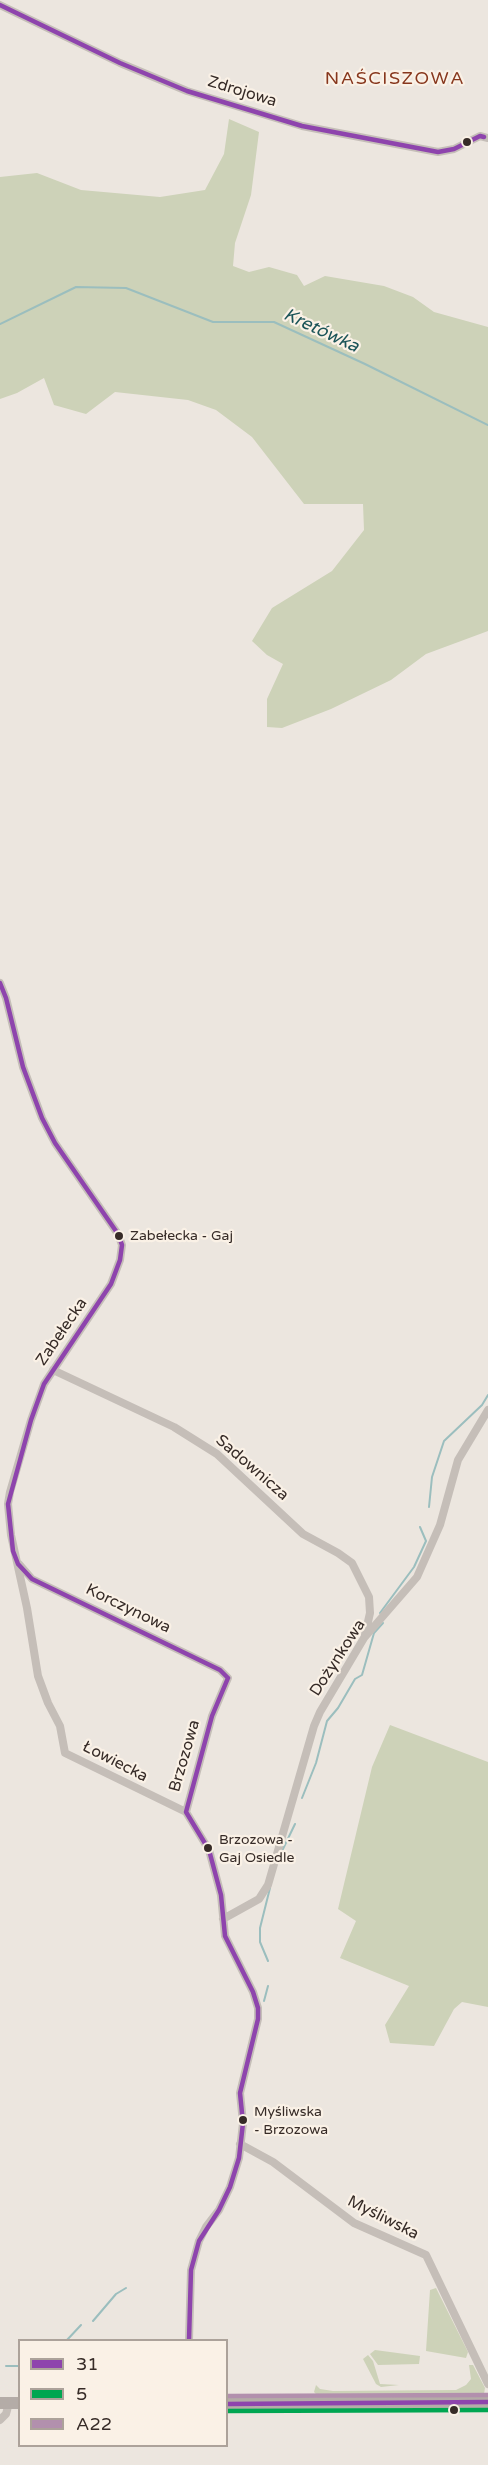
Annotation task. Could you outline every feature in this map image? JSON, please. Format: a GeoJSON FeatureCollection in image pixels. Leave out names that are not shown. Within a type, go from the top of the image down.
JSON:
{"type":"FeatureCollection","features":[{"type":"Feature","properties":{"kind":"main road"},"geometry":{"type":"LineString","coordinates":[[228,2404],[488,2402]]}},
{"type":"Feature","properties":{"kind":"street","name":"Zdrojowa"},"geometry":{"type":"LineString","coordinates":[[0,5],[120,63],[187,91],[302,126],[438,152],[454,149],[480,136],[488,138]]}},
{"type":"Feature","properties":{"kind":"street","name":"Zabełecka"},"geometry":{"type":"LineString","coordinates":[[0,982],[23,1067],[42,1118],[55,1143],[118,1234],[122,1245],[120,1260],[111,1284],[44,1384],[31,1420],[8,1503],[18,1577],[27,1608],[38,1676],[60,1726],[65,1753]]}},
{"type":"Feature","properties":{"kind":"street","name":"Sadownicza"},"geometry":{"type":"LineString","coordinates":[[53,1370],[174,1427],[217,1454],[303,1534],[352,1563],[369,1597],[370,1613],[364,1638]]}},
{"type":"Feature","properties":{"kind":"street","name":"Dożynkowa"},"geometry":{"type":"LineString","coordinates":[[223,1919],[259,1899],[268,1885],[314,1726],[364,1638],[417,1577],[440,1525],[458,1460],[488,1410]]}},
{"type":"Feature","properties":{"kind":"street","name":"Korczynowa"},"geometry":{"type":"LineString","coordinates":[[18,1564],[32,1579],[220,1670],[228,1678]]}},
{"type":"Feature","properties":{"kind":"street","name":"Brzozowa"},"geometry":{"type":"LineString","coordinates":[[228,1678],[212,1716],[186,1812],[209,1850],[221,1895],[228,1945],[246,1976],[258,2008],[253,2043],[240,2093],[243,2123],[240,2144]]}},
{"type":"Feature","properties":{"kind":"street","name":"Łowiecka"},"geometry":{"type":"LineString","coordinates":[[65,1753],[186,1812]]}},
{"type":"Feature","properties":{"kind":"street"},"geometry":{"type":"LineString","coordinates":[[189,2339],[191,2270],[206,2226],[219,2210],[230,2187],[239,2158],[240,2144]]}},
{"type":"Feature","properties":{"kind":"street","name":"Myśliwska"},"geometry":{"type":"LineString","coordinates":[[240,2144],[273,2162],[354,2223],[426,2255],[488,2384]]}},
{"type":"Feature","properties":{"kind":"street"},"geometry":{"type":"LineString","coordinates":[[0,2420],[6,2414],[10,2403]]}},
{"type":"Feature","properties":{"kind":"green space"},"geometry":{"type":"Polygon","coordinates":[[[229,119],[259,132],[251,195],[235,243],[233,266],[249,272],[269,267],[297,275],[304,286],[325,276],[384,286],[413,297],[434,312],[488,327],[488,631],[426,654],[391,680],[331,709],[282,728],[267,727],[267,699],[283,664],[267,655],[252,641],[272,608],[332,571],[364,530],[363,504],[304,504],[252,437],[216,410],[188,400],[115,392],[86,414],[54,405],[44,378],[17,393],[0,399],[0,177],[37,173],[81,190],[160,197],[205,190],[224,154],[229,119]]]}},
{"type":"Feature","properties":{"kind":"green space"},"geometry":{"type":"Polygon","coordinates":[[[390,1725],[488,1762],[488,2007],[462,2002],[454,2009],[434,2046],[390,2043],[385,2025],[409,1986],[340,1958],[356,1921],[338,1909],[372,1767],[390,1725]]]}},
{"type":"Feature","properties":{"kind":"green space"},"geometry":{"type":"Polygon","coordinates":[[[436,2288],[468,2352],[466,2358],[426,2351],[430,2290],[436,2288]]]}},
{"type":"Feature","properties":{"kind":"green space"},"geometry":{"type":"Polygon","coordinates":[[[375,2350],[420,2356],[419,2364],[378,2365],[370,2354],[375,2350]]]}},
{"type":"Feature","properties":{"kind":"green space"},"geometry":{"type":"Polygon","coordinates":[[[368,2355],[373,2361],[380,2384],[399,2385],[381,2387],[376,2384],[363,2359],[368,2355]]]}},
{"type":"Feature","properties":{"kind":"green space"},"geometry":{"type":"Polygon","coordinates":[[[469,2365],[473,2365],[485,2388],[484,2394],[318,2396],[314,2392],[316,2385],[320,2389],[333,2391],[456,2390],[466,2385],[471,2379],[469,2365]]]}},
{"type":"Feature","properties":{"kind":"waterway","name":"Kretówka"},"geometry":{"type":"LineString","coordinates":[[0,324],[76,287],[126,288],[213,322],[274,322],[488,425]]}},
{"type":"Feature","properties":{"kind":"waterway"},"geometry":{"type":"LineString","coordinates":[[429,1507],[432,1477],[444,1441],[482,1405],[488,1395]]}},
{"type":"Feature","properties":{"kind":"waterway"},"geometry":{"type":"LineString","coordinates":[[380,1613],[414,1567],[426,1541],[420,1527]]}},
{"type":"Feature","properties":{"kind":"waterway"},"geometry":{"type":"LineString","coordinates":[[302,1798],[316,1763],[327,1721],[338,1708],[355,1679],[362,1675],[374,1633],[383,1623]]}},
{"type":"Feature","properties":{"kind":"waterway"},"geometry":{"type":"LineString","coordinates":[[282,1851],[295,1824]]}},
{"type":"Feature","properties":{"kind":"waterway"},"geometry":{"type":"LineString","coordinates":[[268,1961],[260,1942],[260,1928],[270,1888]]}},
{"type":"Feature","properties":{"kind":"waterway"},"geometry":{"type":"LineString","coordinates":[[264,2001],[268,1986]]}},
{"type":"Feature","properties":{"kind":"waterway"},"geometry":{"type":"LineString","coordinates":[[93,2321],[116,2294],[126,2288]]}},
{"type":"Feature","properties":{"kind":"waterway"},"geometry":{"type":"LineString","coordinates":[[68,2339],[81,2325]]}},
{"type":"Feature","properties":{"kind":"waterway"},"geometry":{"type":"LineString","coordinates":[[6,2366],[18,2366]]}},
{"type":"Feature","properties":{"kind":"transit line","name":"31"},"geometry":{"type":"LineString","coordinates":[[0,5],[120,63],[187,91],[302,126],[438,152],[454,149],[480,136],[484,137]]}},
{"type":"Feature","properties":{"kind":"transit line","name":"31"},"geometry":{"type":"LineString","coordinates":[[0,983],[6,998],[23,1067],[42,1118],[55,1143],[118,1234],[122,1245],[120,1260],[111,1284],[44,1384],[31,1420],[8,1504],[13,1551],[18,1564],[32,1579],[220,1670],[228,1678]]}},
{"type":"Feature","properties":{"kind":"transit line","name":"31"},"geometry":{"type":"LineString","coordinates":[[189,2339],[191,2270],[199,2241],[219,2210],[230,2187],[239,2158],[243,2123],[240,2093],[258,2019],[258,2008],[253,1992],[225,1936],[221,1895],[209,1850],[186,1812],[212,1716],[228,1678]]}},
{"type":"Feature","properties":{"kind":"transit line","name":"A22"},"geometry":{"type":"LineString","coordinates":[[228,2396],[488,2395]]}},
{"type":"Feature","properties":{"kind":"transit line","name":"31"},"geometry":{"type":"LineString","coordinates":[[228,2404],[488,2402]]}},
{"type":"Feature","properties":{"kind":"transit line","name":"5"},"geometry":{"type":"LineString","coordinates":[[228,2411],[488,2410]]}},
{"type":"Feature","properties":{"kind":"place","name":"Zabełecka - Gaj"},"geometry":{"type":"Point","coordinates":[119,1236]}},
{"type":"Feature","properties":{"kind":"place","name":"Brzozowa - Gaj Osiedle"},"geometry":{"type":"Point","coordinates":[208,1848]}},
{"type":"Feature","properties":{"kind":"place","name":"Myśliwska - Brzozowa"},"geometry":{"type":"Point","coordinates":[243,2120]}},
{"type":"Feature","properties":{"kind":"district","name":"NAŚCISZOWA"},"geometry":{"type":"Point","coordinates":[395,79]}}]}
